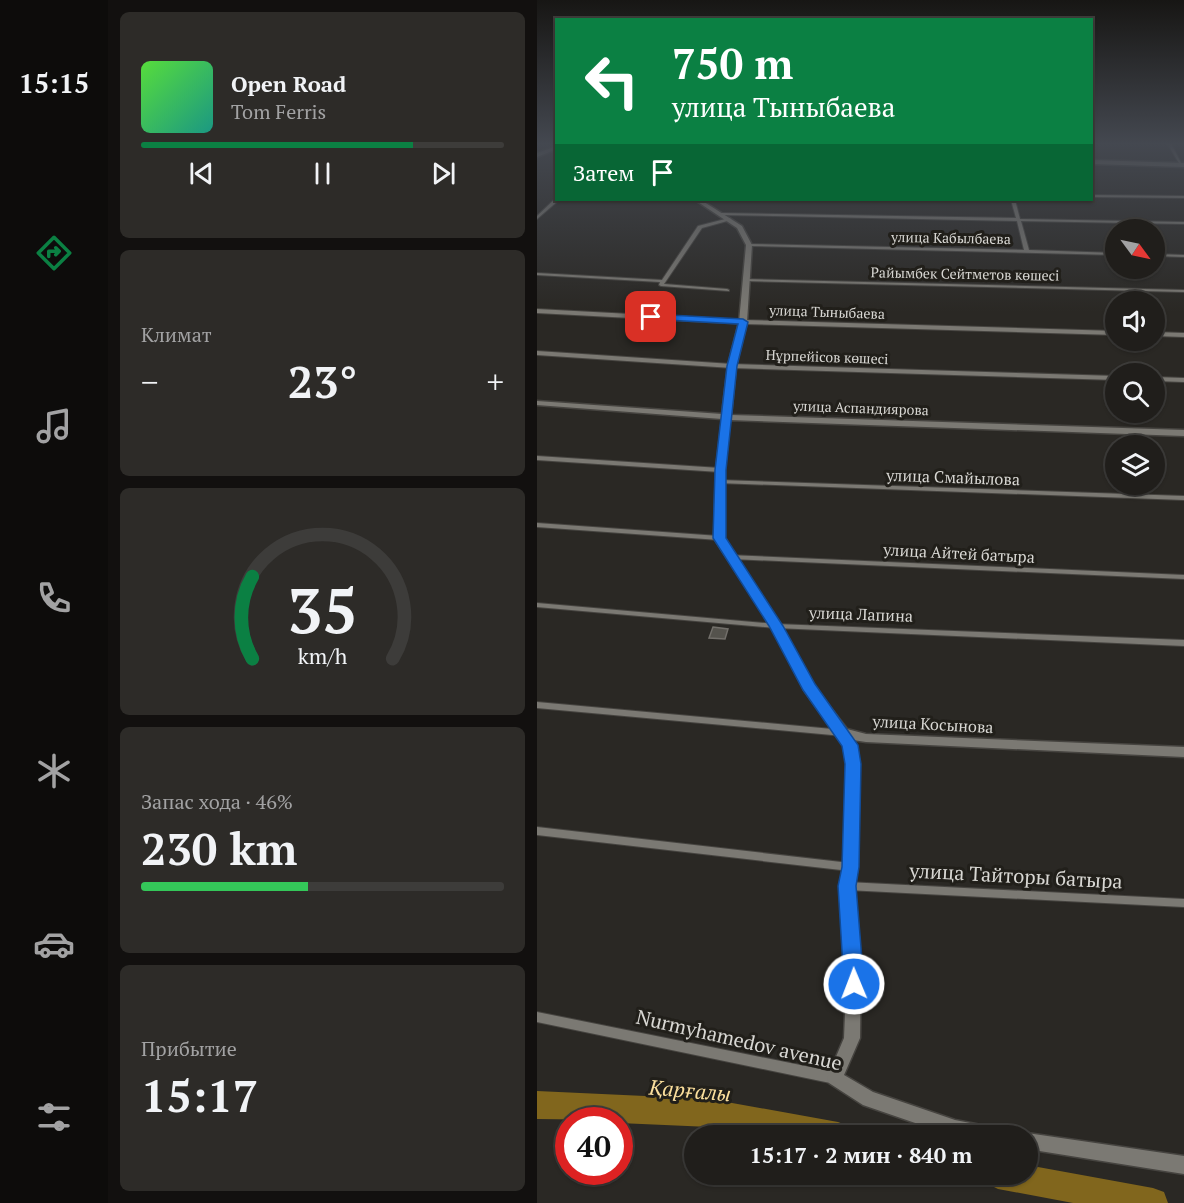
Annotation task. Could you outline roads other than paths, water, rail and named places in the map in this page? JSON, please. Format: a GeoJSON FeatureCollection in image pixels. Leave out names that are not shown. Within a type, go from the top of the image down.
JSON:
{"type":"FeatureCollection","features":[{"type":"Feature","properties":{"kind":"street"},"geometry":{"type":"LineString","coordinates":[[537,218],[556,201]]}},
{"type":"Feature","properties":{"kind":"street"},"geometry":{"type":"LineString","coordinates":[[700,201],[740,227],[749,245],[743,322],[732,366],[720,476],[719,538],[776,626],[808,687],[850,745],[853,764],[851,867],[847,886],[854,966],[852,1038],[835,1078]]}},
{"type":"Feature","properties":{"kind":"street"},"geometry":{"type":"LineString","coordinates":[[1013,201],[1027,252]]}},
{"type":"Feature","properties":{"kind":"street"},"geometry":{"type":"LineString","coordinates":[[721,214],[1184,223]]}},
{"type":"Feature","properties":{"kind":"street"},"geometry":{"type":"LineString","coordinates":[[727,290],[661,285],[700,226],[729,219]]}},
{"type":"Feature","properties":{"kind":"street","name":"улица Кабылбаева"},"geometry":{"type":"LineString","coordinates":[[749,245],[1105,254]]}},
{"type":"Feature","properties":{"kind":"street"},"geometry":{"type":"LineString","coordinates":[[1165,255],[1184,256]]}},
{"type":"Feature","properties":{"kind":"street"},"geometry":{"type":"LineString","coordinates":[[537,274],[663,281]]}},
{"type":"Feature","properties":{"kind":"street","name":"Райымбек Сейтметов көшесі"},"geometry":{"type":"LineString","coordinates":[[745,280],[1184,291]]}},
{"type":"Feature","properties":{"kind":"street","name":"улица Тыныбаева"},"geometry":{"type":"LineString","coordinates":[[537,311],[743,322],[1105,333]]}},
{"type":"Feature","properties":{"kind":"street"},"geometry":{"type":"LineString","coordinates":[[1165,334],[1184,335]]}},
{"type":"Feature","properties":{"kind":"street","name":"Нұрпейісов көшесі"},"geometry":{"type":"LineString","coordinates":[[537,353],[732,366],[1105,378]]}},
{"type":"Feature","properties":{"kind":"street"},"geometry":{"type":"LineString","coordinates":[[1165,379],[1184,380]]}},
{"type":"Feature","properties":{"kind":"street","name":"улица Аспандиярова"},"geometry":{"type":"LineString","coordinates":[[537,403],[728,417],[1184,433]]}},
{"type":"Feature","properties":{"kind":"street","name":"улица Смайылова"},"geometry":{"type":"LineString","coordinates":[[537,458],[720,476],[1184,498]]}},
{"type":"Feature","properties":{"kind":"street"},"geometry":{"type":"LineString","coordinates":[[537,525],[719,538]]}},
{"type":"Feature","properties":{"kind":"street","name":"улица Айтей батыра"},"geometry":{"type":"LineString","coordinates":[[732,557],[1184,577]]}},
{"type":"Feature","properties":{"kind":"street","name":"улица Лапина"},"geometry":{"type":"LineString","coordinates":[[537,605],[776,626],[1184,643]]}},
{"type":"Feature","properties":{"kind":"street","name":"улица Косынова"},"geometry":{"type":"LineString","coordinates":[[537,705],[866,738],[1184,752]]}},
{"type":"Feature","properties":{"kind":"street"},"geometry":{"type":"LineString","coordinates":[[537,831],[851,867]]}},
{"type":"Feature","properties":{"kind":"street","name":"улица Тайторы батыра"},"geometry":{"type":"LineString","coordinates":[[847,886],[1184,903]]}},
{"type":"Feature","properties":{"kind":"street","name":"Nurmyhamedov avenue"},"geometry":{"type":"LineString","coordinates":[[537,1017],[835,1078],[869,1099],[946,1125]]}},
{"type":"Feature","properties":{"kind":"street"},"geometry":{"type":"LineString","coordinates":[[1038,1143],[1184,1165]]}},
{"type":"Feature","properties":{"kind":"waterway","name":"Қарғалы"},"geometry":{"type":"LineString","coordinates":[[537,1105],[710,1113],[777,1125]]}},
{"type":"Feature","properties":{"kind":"waterway","name":"Қарғалы"},"geometry":{"type":"LineString","coordinates":[[1038,1181],[1153,1203]]}}]}
